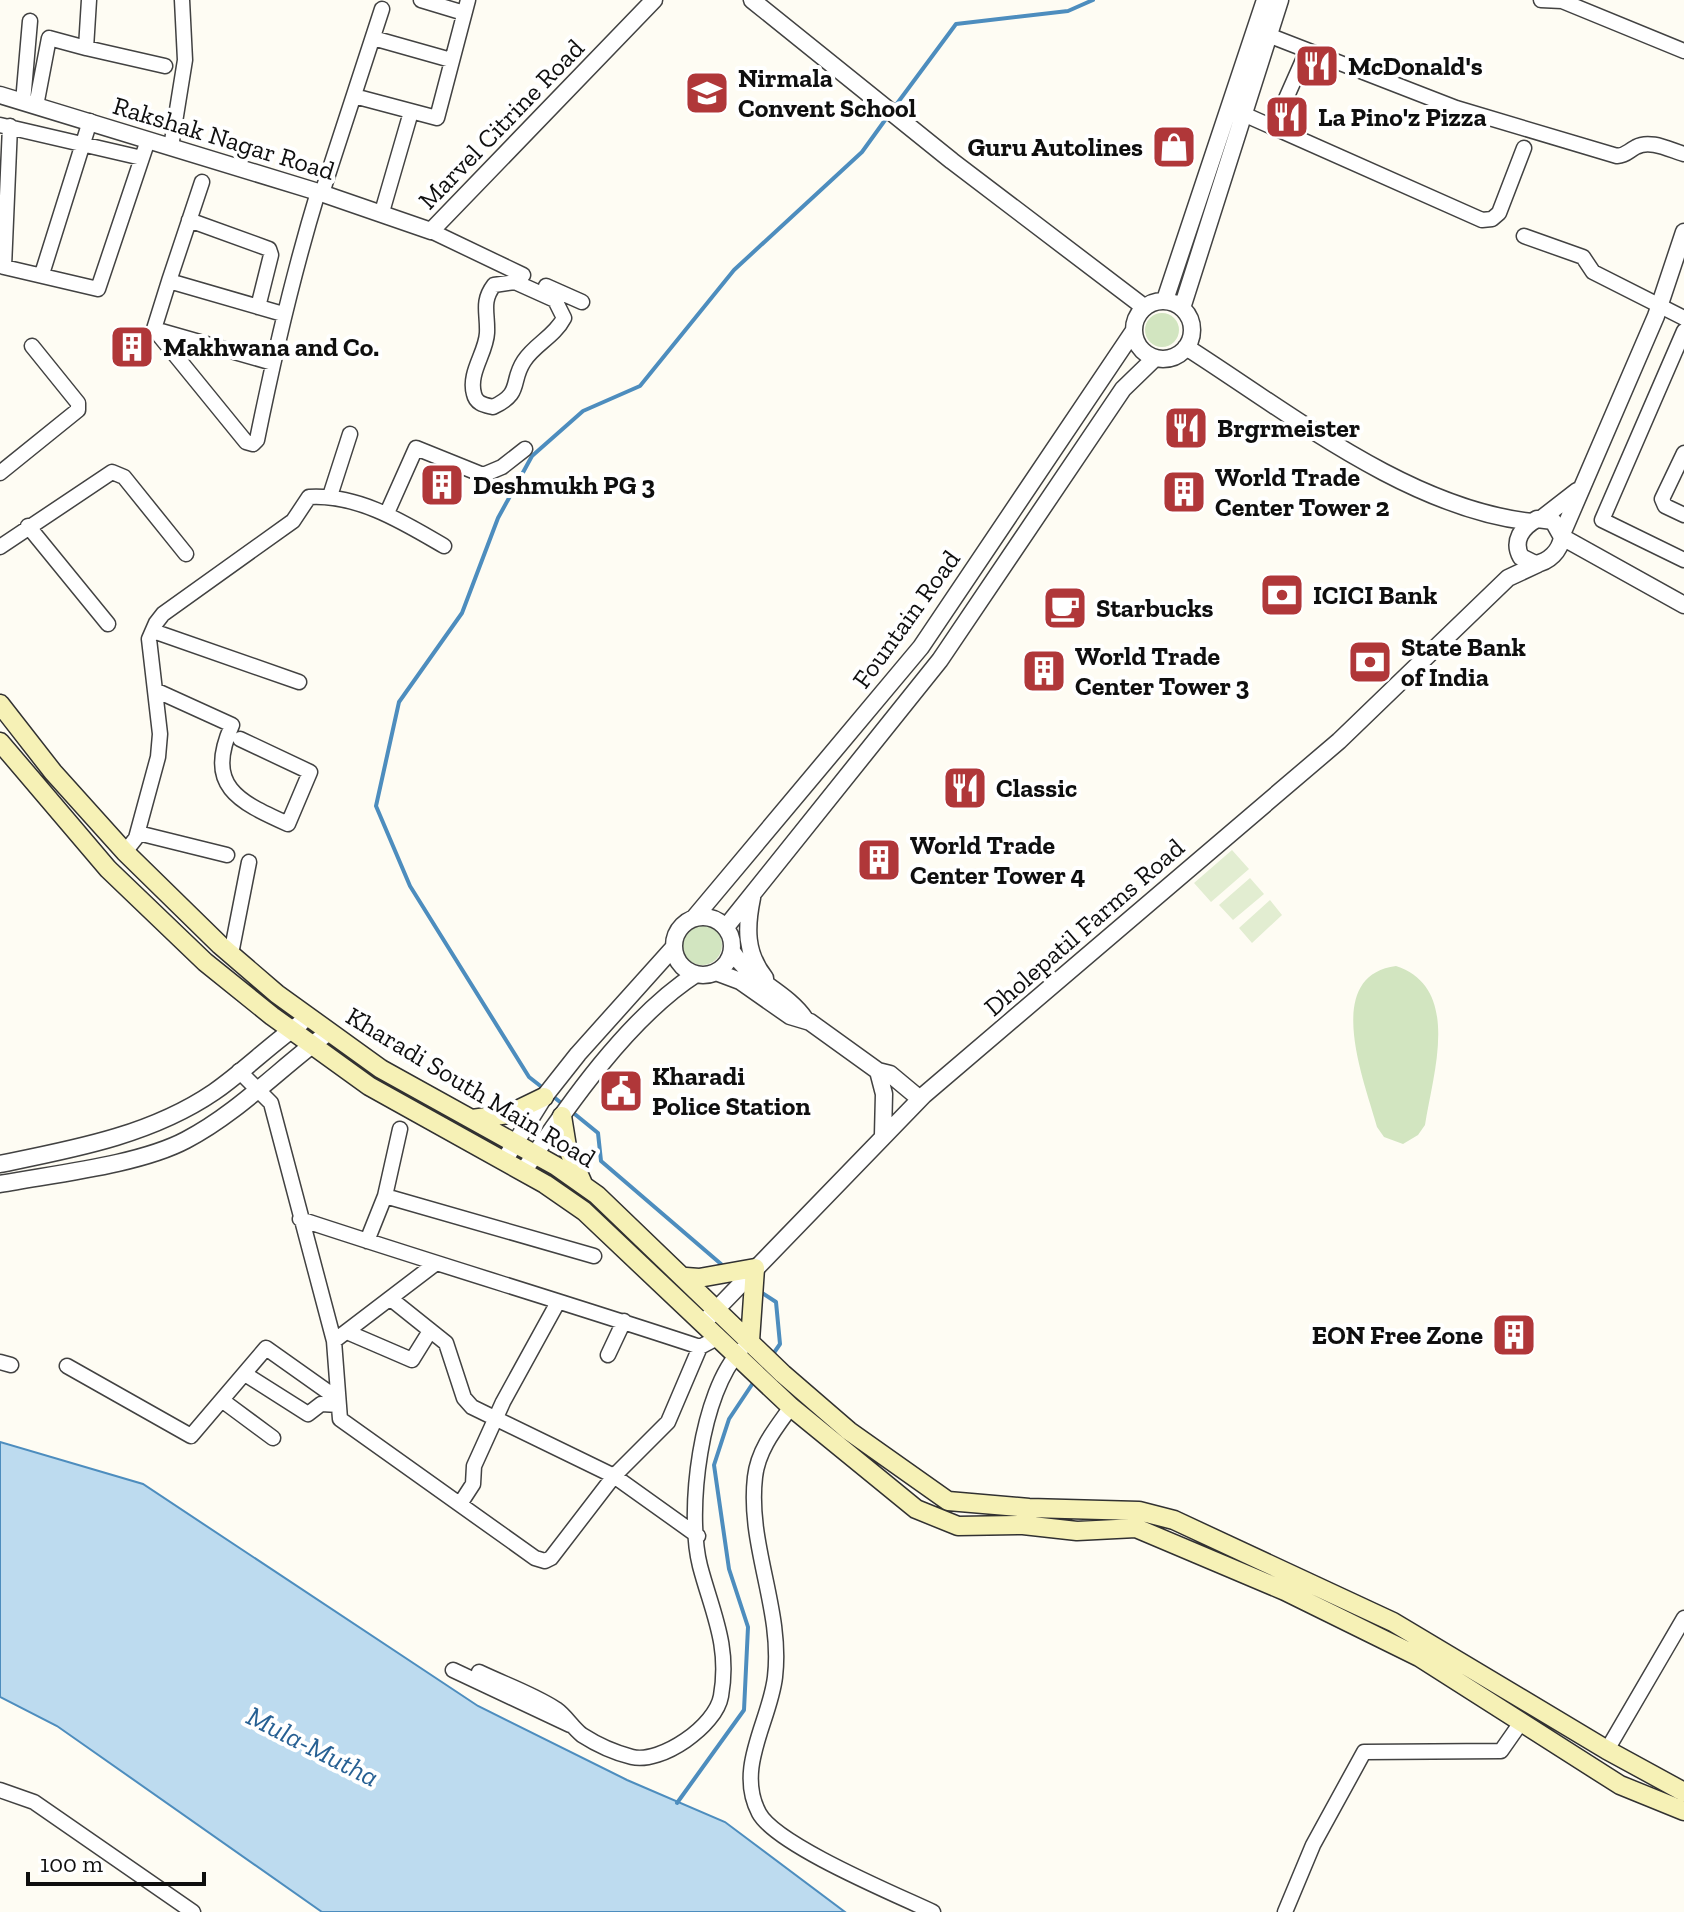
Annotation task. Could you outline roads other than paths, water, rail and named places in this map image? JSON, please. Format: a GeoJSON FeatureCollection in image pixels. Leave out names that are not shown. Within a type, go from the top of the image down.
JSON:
{"type":"FeatureCollection","features":[{"type":"Feature","properties":{"kind":"main road","name":"Kharadi South Main Road"},"geometry":{"type":"LineString","coordinates":[[0,704],[53,772],[125,852],[231,954],[309,1018],[381,1069],[583,1184],[849,1431],[948,1501],[1029,1508],[1139,1511],[1174,1520],[1352,1613]]}},
{"type":"Feature","properties":{"kind":"main road","name":"Kharadi South Main Road"},"geometry":{"type":"LineString","coordinates":[[0,742],[67,823],[150,911],[205,962],[369,1086],[523,1172],[584,1211],[703,1324],[709,1342],[742,1361],[791,1407],[916,1509],[958,1526],[1023,1525],[1077,1531],[1136,1528],[1352,1613]]}},
{"type":"Feature","properties":{"kind":"main road"},"geometry":{"type":"LineString","coordinates":[[472,1119],[509,1114],[548,1092]]}},
{"type":"Feature","properties":{"kind":"main road"},"geometry":{"type":"LineString","coordinates":[[568,1108],[567,1147],[583,1184]]}},
{"type":"Feature","properties":{"kind":"main road"},"geometry":{"type":"LineString","coordinates":[[686,1277],[699,1278],[755,1268],[755,1346]]}},
{"type":"Feature","properties":{"kind":"main road"},"geometry":{"type":"LineString","coordinates":[[766,1384],[779,1369]]}},
{"type":"Feature","properties":{"kind":"main road"},"geometry":{"type":"LineString","coordinates":[[1352,1613],[1620,1785],[1684,1811]]}},
{"type":"Feature","properties":{"kind":"main road"},"geometry":{"type":"LineString","coordinates":[[1352,1613],[1434,1644],[1607,1750],[1684,1792]]}},
{"type":"Feature","properties":{"kind":"street"},"geometry":{"type":"LineString","coordinates":[[86,48],[89,0]]}},
{"type":"Feature","properties":{"kind":"street"},"geometry":{"type":"LineString","coordinates":[[171,147],[185,60],[182,0]]}},
{"type":"Feature","properties":{"kind":"street"},"geometry":{"type":"LineString","coordinates":[[354,96],[437,118],[466,6],[421,0]]}},
{"type":"Feature","properties":{"kind":"street","name":"Marvel Citrine Road"},"geometry":{"type":"LineString","coordinates":[[582,302],[516,277],[431,231],[654,0]]}},
{"type":"Feature","properties":{"kind":"street"},"geometry":{"type":"LineString","coordinates":[[752,0],[952,161],[1144,307],[1165,300],[1182,308],[1192,330],[1186,347],[1375,466],[1493,518],[1553,521],[1562,535],[1684,605]]}},
{"type":"Feature","properties":{"kind":"street"},"geometry":{"type":"LineString","coordinates":[[1165,300],[1265,0]]}},
{"type":"Feature","properties":{"kind":"street"},"geometry":{"type":"LineString","coordinates":[[1182,308],[1241,113],[1280,0]]}},
{"type":"Feature","properties":{"kind":"street"},"geometry":{"type":"LineString","coordinates":[[1541,0],[1562,1],[1684,51]]}},
{"type":"Feature","properties":{"kind":"street"},"geometry":{"type":"LineString","coordinates":[[154,329],[246,442],[253,444],[257,440],[283,314],[382,9]]}},
{"type":"Feature","properties":{"kind":"street"},"geometry":{"type":"LineString","coordinates":[[30,21],[30,104]]}},
{"type":"Feature","properties":{"kind":"street"},"geometry":{"type":"LineString","coordinates":[[1268,35],[1456,108],[1617,156],[1640,144],[1684,154]]}},
{"type":"Feature","properties":{"kind":"street"},"geometry":{"type":"LineString","coordinates":[[30,104],[49,38],[165,66]]}},
{"type":"Feature","properties":{"kind":"street"},"geometry":{"type":"LineString","coordinates":[[373,38],[451,60]]}},
{"type":"Feature","properties":{"kind":"street"},"geometry":{"type":"LineString","coordinates":[[1273,128],[1307,51]]}},
{"type":"Feature","properties":{"kind":"street","name":"Rakshak Nagar Road"},"geometry":{"type":"LineString","coordinates":[[0,95],[382,212],[431,231]]}},
{"type":"Feature","properties":{"kind":"street"},"geometry":{"type":"LineString","coordinates":[[382,212],[411,112]]}},
{"type":"Feature","properties":{"kind":"street"},"geometry":{"type":"LineString","coordinates":[[1241,113],[1482,220],[1492,219],[1499,213],[1524,148]]}},
{"type":"Feature","properties":{"kind":"street"},"geometry":{"type":"LineString","coordinates":[[42,274],[90,121]]}},
{"type":"Feature","properties":{"kind":"street"},"geometry":{"type":"LineString","coordinates":[[142,158],[5,125],[2,267],[98,289],[142,158],[148,140]]}},
{"type":"Feature","properties":{"kind":"street"},"geometry":{"type":"LineString","coordinates":[[154,329],[202,182]]}},
{"type":"Feature","properties":{"kind":"street"},"geometry":{"type":"LineString","coordinates":[[189,220],[269,249],[271,255],[258,307]]}},
{"type":"Feature","properties":{"kind":"street"},"geometry":{"type":"LineString","coordinates":[[1545,560],[1562,535],[1660,303],[1684,232]]}},
{"type":"Feature","properties":{"kind":"street"},"geometry":{"type":"LineString","coordinates":[[1524,236],[1583,257],[1593,272],[1660,303],[1684,318]]}},
{"type":"Feature","properties":{"kind":"street"},"geometry":{"type":"LineString","coordinates":[[516,277],[555,300],[564,318],[552,337],[525,358],[513,395],[493,407],[481,405],[474,396],[473,379],[487,335],[484,306],[494,285],[516,277]]}},
{"type":"Feature","properties":{"kind":"street"},"geometry":{"type":"LineString","coordinates":[[169,281],[283,314]]}},
{"type":"Feature","properties":{"kind":"street","name":"Fountain Road"},"geometry":{"type":"LineString","coordinates":[[504,1161],[548,1092],[674,947],[681,927],[694,918],[921,647],[1133,332],[1136,318],[1144,307]]}},
{"type":"Feature","properties":{"kind":"street"},"geometry":{"type":"LineString","coordinates":[[154,329],[273,363]]}},
{"type":"Feature","properties":{"kind":"street"},"geometry":{"type":"LineString","coordinates":[[1684,331],[1602,520],[1684,560]]}},
{"type":"Feature","properties":{"kind":"street"},"geometry":{"type":"LineString","coordinates":[[1133,332],[1138,346],[1155,358]]}},
{"type":"Feature","properties":{"kind":"street"},"geometry":{"type":"LineString","coordinates":[[0,473],[78,410],[78,403],[32,346]]}},
{"type":"Feature","properties":{"kind":"street","name":"Fountain Road"},"geometry":{"type":"LineString","coordinates":[[726,927],[933,670],[1123,389],[1155,358],[1170,358],[1186,347]]}},
{"type":"Feature","properties":{"kind":"street"},"geometry":{"type":"LineString","coordinates":[[330,496],[350,434]]}},
{"type":"Feature","properties":{"kind":"street"},"geometry":{"type":"LineString","coordinates":[[387,513],[416,448],[483,475],[502,467],[525,449]]}},
{"type":"Feature","properties":{"kind":"street"},"geometry":{"type":"LineString","coordinates":[[1684,453],[1662,499],[1665,506],[1684,515]]}},
{"type":"Feature","properties":{"kind":"street"},"geometry":{"type":"LineString","coordinates":[[0,547],[102,476],[119,472],[186,554]]}},
{"type":"Feature","properties":{"kind":"street"},"geometry":{"type":"LineString","coordinates":[[1517,547],[1536,520],[1581,488]]}},
{"type":"Feature","properties":{"kind":"street"},"geometry":{"type":"LineString","coordinates":[[125,852],[138,833],[158,757],[160,734],[149,639],[163,614],[293,521],[309,497],[330,496],[387,513],[444,546]]}},
{"type":"Feature","properties":{"kind":"street"},"geometry":{"type":"LineString","coordinates":[[1493,518],[1526,561],[1598,556]]}},
{"type":"Feature","properties":{"kind":"street"},"geometry":{"type":"LineString","coordinates":[[28,526],[108,624]]}},
{"type":"Feature","properties":{"kind":"street","name":"Dholepatil Farms Road"},"geometry":{"type":"LineString","coordinates":[[1508,578],[1517,547]]}},
{"type":"Feature","properties":{"kind":"street","name":"Dholepatil Farms Road"},"geometry":{"type":"LineString","coordinates":[[703,1324],[916,1103],[1339,741],[1508,578],[1545,560]]}},
{"type":"Feature","properties":{"kind":"street"},"geometry":{"type":"LineString","coordinates":[[153,631],[299,682]]}},
{"type":"Feature","properties":{"kind":"street"},"geometry":{"type":"LineString","coordinates":[[155,690],[232,725],[220,757],[227,786],[243,804],[288,824],[310,772],[240,739]]}},
{"type":"Feature","properties":{"kind":"street"},"geometry":{"type":"LineString","coordinates":[[138,833],[227,855]]}},
{"type":"Feature","properties":{"kind":"street"},"geometry":{"type":"LineString","coordinates":[[231,954],[249,862]]}},
{"type":"Feature","properties":{"kind":"street"},"geometry":{"type":"LineString","coordinates":[[753,892],[747,918],[749,945],[759,970],[771,985]]}},
{"type":"Feature","properties":{"kind":"street"},"geometry":{"type":"LineString","coordinates":[[694,918],[712,918],[726,927],[732,951],[746,968],[794,1002],[805,1019],[881,1077]]}},
{"type":"Feature","properties":{"kind":"street"},"geometry":{"type":"LineString","coordinates":[[674,947],[679,962],[696,974]]}},
{"type":"Feature","properties":{"kind":"street"},"geometry":{"type":"LineString","coordinates":[[716,972],[726,964],[732,951]]}},
{"type":"Feature","properties":{"kind":"street"},"geometry":{"type":"LineString","coordinates":[[523,1172],[568,1108],[668,994],[696,974],[716,972],[748,986],[790,1016],[805,1019]]}},
{"type":"Feature","properties":{"kind":"street"},"geometry":{"type":"LineString","coordinates":[[0,1164],[154,1125],[214,1092],[309,1018]]}},
{"type":"Feature","properties":{"kind":"street"},"geometry":{"type":"LineString","coordinates":[[0,1184],[146,1154],[184,1141],[224,1116],[329,1032]]}},
{"type":"Feature","properties":{"kind":"street"},"geometry":{"type":"LineString","coordinates":[[239,1071],[271,1103],[300,1219],[341,1336],[340,1419],[535,1558],[545,1561],[551,1558],[614,1476],[676,1410],[709,1342],[558,1302],[300,1219]]}},
{"type":"Feature","properties":{"kind":"street"},"geometry":{"type":"LineString","coordinates":[[881,1077],[890,1074],[916,1103]]}},
{"type":"Feature","properties":{"kind":"street"},"geometry":{"type":"LineString","coordinates":[[881,1077],[883,1135]]}},
{"type":"Feature","properties":{"kind":"street"},"geometry":{"type":"LineString","coordinates":[[367,1241],[385,1196],[400,1129]]}},
{"type":"Feature","properties":{"kind":"street"},"geometry":{"type":"LineString","coordinates":[[385,1196],[594,1256]]}},
{"type":"Feature","properties":{"kind":"street"},"geometry":{"type":"LineString","coordinates":[[341,1336],[435,1264]]}},
{"type":"Feature","properties":{"kind":"street"},"geometry":{"type":"LineString","coordinates":[[391,1299],[446,1343],[464,1398],[472,1407],[614,1476],[698,1536]]}},
{"type":"Feature","properties":{"kind":"street"},"geometry":{"type":"LineString","coordinates":[[460,1504],[473,1484],[474,1466],[495,1419],[558,1302]]}},
{"type":"Feature","properties":{"kind":"street"},"geometry":{"type":"LineString","coordinates":[[608,1355],[624,1321]]}},
{"type":"Feature","properties":{"kind":"street"},"geometry":{"type":"LineString","coordinates":[[341,1336],[412,1360],[430,1331]]}},
{"type":"Feature","properties":{"kind":"street"},"geometry":{"type":"LineString","coordinates":[[453,1670],[574,1727],[601,1745],[632,1757],[647,1759],[662,1754],[695,1731],[717,1709],[721,1696],[720,1629],[700,1565],[700,1442],[707,1416],[755,1346]]}},
{"type":"Feature","properties":{"kind":"street"},"geometry":{"type":"LineString","coordinates":[[67,1366],[191,1436],[266,1348],[338,1402]]}},
{"type":"Feature","properties":{"kind":"street"},"geometry":{"type":"LineString","coordinates":[[245,1374],[308,1414],[321,1404],[338,1402]]}},
{"type":"Feature","properties":{"kind":"street"},"geometry":{"type":"LineString","coordinates":[[223,1401],[273,1438]]}},
{"type":"Feature","properties":{"kind":"street"},"geometry":{"type":"LineString","coordinates":[[791,1407],[769,1437],[755,1474],[758,1542],[777,1648],[771,1699],[753,1751],[754,1799],[764,1820],[799,1846],[933,1912]]}},
{"type":"Feature","properties":{"kind":"street"},"geometry":{"type":"LineString","coordinates":[[1607,1750],[1677,1644],[1684,1618]]}},
{"type":"Feature","properties":{"kind":"street"},"geometry":{"type":"LineString","coordinates":[[479,1672],[556,1709],[574,1727]]}},
{"type":"Feature","properties":{"kind":"street"},"geometry":{"type":"LineString","coordinates":[[1285,1912],[1313,1845],[1364,1752],[1501,1751],[1522,1721]]}},
{"type":"Feature","properties":{"kind":"street"},"geometry":{"type":"LineString","coordinates":[[0,1790],[46,1809],[193,1912]]}},
{"type":"Feature","properties":{"kind":"water","name":"Mula-Mutha"},"geometry":{"type":"Polygon","coordinates":[[[0,1442],[143,1484],[478,1706],[627,1780],[725,1822],[845,1912],[322,1912],[57,1726],[0,1697],[0,1442]]]}},
{"type":"Feature","properties":{"kind":"waterway"},"geometry":{"type":"LineString","coordinates":[[893,109],[956,24],[1068,11],[1093,0]]}},
{"type":"Feature","properties":{"kind":"waterway"},"geometry":{"type":"LineString","coordinates":[[543,1088],[529,1077],[410,886],[376,806],[399,702],[462,613],[498,518],[532,456],[583,411],[640,386],[734,270],[862,152],[888,116]]}},
{"type":"Feature","properties":{"kind":"waterway"},"geometry":{"type":"LineString","coordinates":[[550,1094],[565,1106]]}},
{"type":"Feature","properties":{"kind":"waterway"},"geometry":{"type":"LineString","coordinates":[[571,1111],[598,1133],[601,1161],[721,1264]]}},
{"type":"Feature","properties":{"kind":"waterway"},"geometry":{"type":"LineString","coordinates":[[759,1291],[776,1302],[780,1344],[771,1357]]}},
{"type":"Feature","properties":{"kind":"waterway"},"geometry":{"type":"LineString","coordinates":[[677,1803],[744,1710],[748,1627],[729,1569],[714,1465],[729,1419],[755,1380]]}},
{"type":"Feature","properties":{"kind":"place","name":"McDonald's"},"geometry":{"type":"Point","coordinates":[1317,66]}},
{"type":"Feature","properties":{"kind":"place","name":"Nirmala Convent School"},"geometry":{"type":"Point","coordinates":[707,93]}},
{"type":"Feature","properties":{"kind":"place","name":"La Pino'z Pizza"},"geometry":{"type":"Point","coordinates":[1287,117]}},
{"type":"Feature","properties":{"kind":"place","name":"Guru Autolines"},"geometry":{"type":"Point","coordinates":[1174,147]}},
{"type":"Feature","properties":{"kind":"place","name":"Makhwana and Co."},"geometry":{"type":"Point","coordinates":[132,347]}},
{"type":"Feature","properties":{"kind":"place","name":"Brgrmeister"},"geometry":{"type":"Point","coordinates":[1186,428]}},
{"type":"Feature","properties":{"kind":"place","name":"Deshmukh PG 3"},"geometry":{"type":"Point","coordinates":[442,485]}},
{"type":"Feature","properties":{"kind":"place","name":"World Trade Center Tower 2"},"geometry":{"type":"Point","coordinates":[1184,492]}},
{"type":"Feature","properties":{"kind":"place","name":"ICICI Bank"},"geometry":{"type":"Point","coordinates":[1282,595]}},
{"type":"Feature","properties":{"kind":"place","name":"Starbucks"},"geometry":{"type":"Point","coordinates":[1065,608]}},
{"type":"Feature","properties":{"kind":"place","name":"State Bank of India"},"geometry":{"type":"Point","coordinates":[1370,662]}},
{"type":"Feature","properties":{"kind":"place","name":"World Trade Center Tower 3"},"geometry":{"type":"Point","coordinates":[1044,671]}},
{"type":"Feature","properties":{"kind":"place","name":"Classic"},"geometry":{"type":"Point","coordinates":[965,788]}},
{"type":"Feature","properties":{"kind":"place","name":"World Trade Center Tower 4"},"geometry":{"type":"Point","coordinates":[879,860]}},
{"type":"Feature","properties":{"kind":"place","name":"Kharadi Police Station"},"geometry":{"type":"Point","coordinates":[621,1091]}},
{"type":"Feature","properties":{"kind":"place","name":"EON Free Zone"},"geometry":{"type":"Point","coordinates":[1514,1335]}}]}
